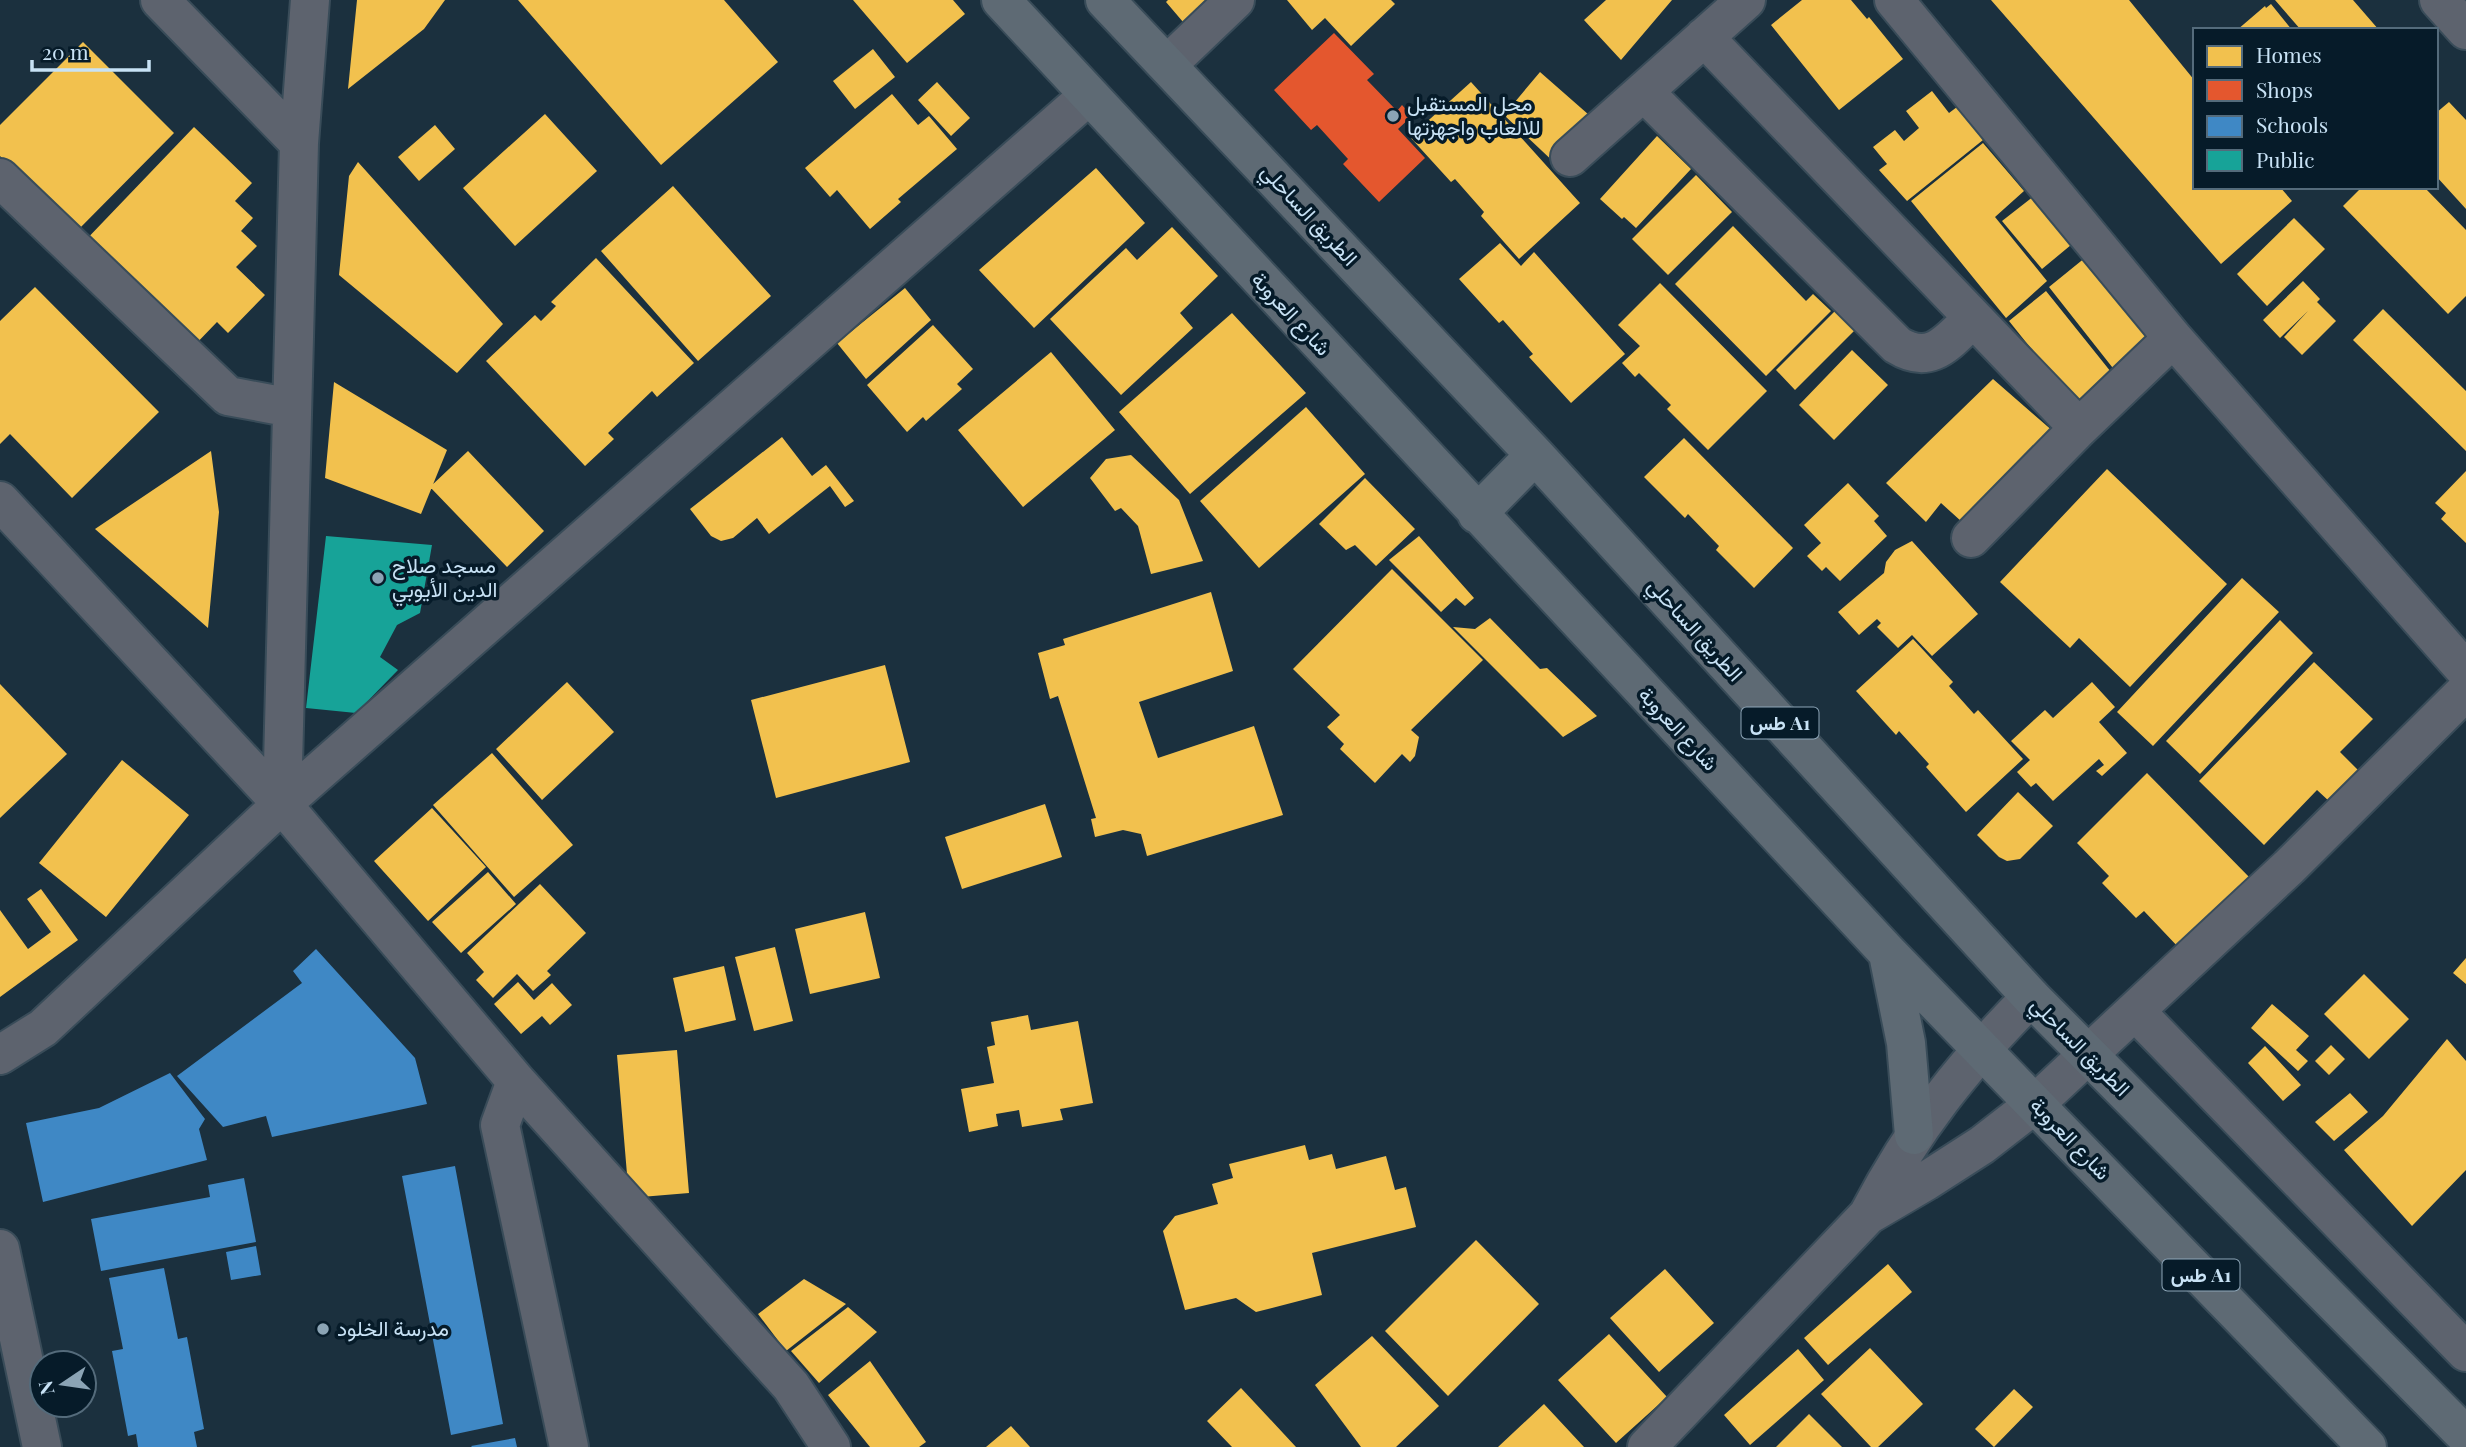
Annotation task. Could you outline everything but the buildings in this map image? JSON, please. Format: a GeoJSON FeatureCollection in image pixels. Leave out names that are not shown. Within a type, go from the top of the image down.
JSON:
{"type":"FeatureCollection","features":[{"type":"Feature","properties":{"kind":"highway","name":"شارع العروبة"},"geometry":{"type":"LineString","coordinates":[[1001,0],[1477,514],[1888,952],[2367,1447]]}},
{"type":"Feature","properties":{"kind":"highway","name":"الطريق الساحلي"},"geometry":{"type":"LineString","coordinates":[[1105,0],[1535,455],[2031,998],[2466,1436]]}},
{"type":"Feature","properties":{"kind":"highway"},"geometry":{"type":"LineString","coordinates":[[1477,514],[1535,455]]}},
{"type":"Feature","properties":{"kind":"highway"},"geometry":{"type":"LineString","coordinates":[[1888,952],[1906,1043],[1914,1135]]}},
{"type":"Feature","properties":{"kind":"street"},"geometry":{"type":"LineString","coordinates":[[160,0],[299,143]]}},
{"type":"Feature","properties":{"kind":"street"},"geometry":{"type":"LineString","coordinates":[[282,804],[299,143],[310,0]]}},
{"type":"Feature","properties":{"kind":"street"},"geometry":{"type":"LineString","coordinates":[[1168,64],[1236,0]]}},
{"type":"Feature","properties":{"kind":"street"},"geometry":{"type":"LineString","coordinates":[[1894,0],[2173,338],[2466,671]]}},
{"type":"Feature","properties":{"kind":"street"},"geometry":{"type":"LineString","coordinates":[[2439,0],[2466,30]]}},
{"type":"Feature","properties":{"kind":"street"},"geometry":{"type":"LineString","coordinates":[[1570,157],[1704,37],[1733,4]]}},
{"type":"Feature","properties":{"kind":"street"},"geometry":{"type":"LineString","coordinates":[[1704,37],[2079,428]]}},
{"type":"Feature","properties":{"kind":"street"},"geometry":{"type":"LineString","coordinates":[[1644,92],[1907,352],[1930,353],[1940,348],[1973,318]]}},
{"type":"Feature","properties":{"kind":"street"},"geometry":{"type":"LineString","coordinates":[[0,1055],[43,1028],[282,804],[1088,96]]}},
{"type":"Feature","properties":{"kind":"street"},"geometry":{"type":"LineString","coordinates":[[0,178],[228,396],[292,408]]}},
{"type":"Feature","properties":{"kind":"street"},"geometry":{"type":"LineString","coordinates":[[1971,538],[2079,428],[2173,338]]}},
{"type":"Feature","properties":{"kind":"street"},"geometry":{"type":"LineString","coordinates":[[2,508],[282,804],[516,1081],[791,1386],[831,1447]]}},
{"type":"Feature","properties":{"kind":"street"},"geometry":{"type":"LineString","coordinates":[[1868,1215],[1982,1145],[2036,1103],[2289,867],[2466,691]]}},
{"type":"Feature","properties":{"kind":"street"},"geometry":{"type":"LineString","coordinates":[[1647,1447],[1868,1215],[1914,1135],[1945,1090],[1981,1048],[2031,998]]}},
{"type":"Feature","properties":{"kind":"street"},"geometry":{"type":"LineString","coordinates":[[2135,1011],[2466,1352]]}},
{"type":"Feature","properties":{"kind":"street"},"geometry":{"type":"LineString","coordinates":[[516,1081],[500,1125],[569,1447]]}},
{"type":"Feature","properties":{"kind":"street"},"geometry":{"type":"LineString","coordinates":[[3,1271],[42,1447]]}},
{"type":"Feature","properties":{"kind":"place","name":"محل المستقبل للالعاب واجهزتها"},"geometry":{"type":"Point","coordinates":[1393,116]}},
{"type":"Feature","properties":{"kind":"place","name":"مسجد صلاح الدين الأيوبي"},"geometry":{"type":"Point","coordinates":[378,578]}},
{"type":"Feature","properties":{"kind":"place","name":"مدرسة الخلود"},"geometry":{"type":"Point","coordinates":[323,1329]}}]}
